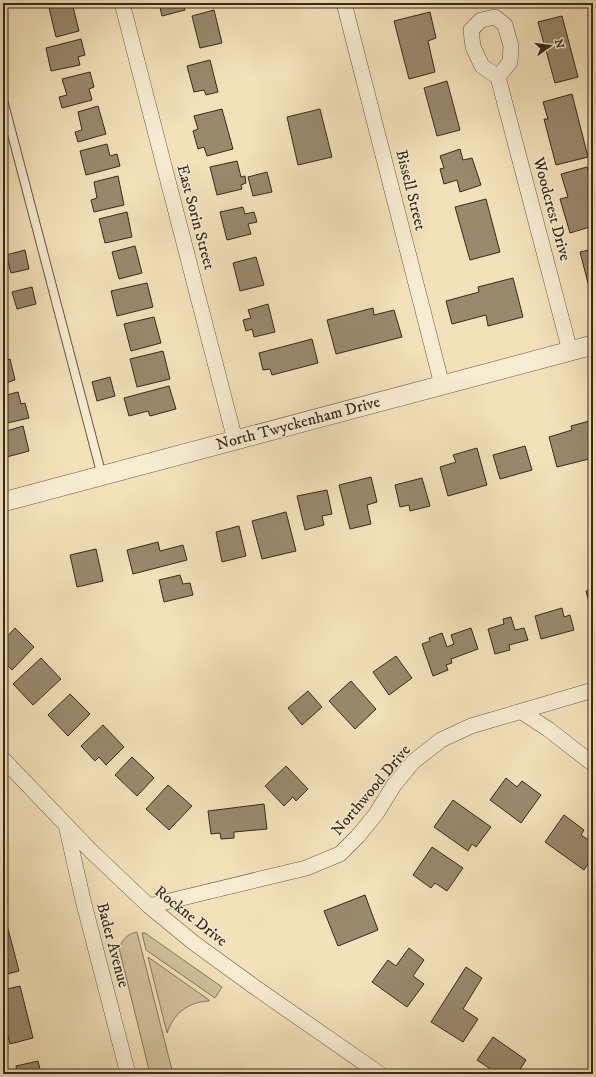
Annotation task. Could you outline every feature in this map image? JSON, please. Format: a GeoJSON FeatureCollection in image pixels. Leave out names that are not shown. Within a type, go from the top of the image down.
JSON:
{"type":"FeatureCollection","features":[{"type":"Feature","properties":{"kind":"street","name":"East Sorin Street"},"geometry":{"type":"LineString","coordinates":[[122,3],[235,440]]}},
{"type":"Feature","properties":{"kind":"street","name":"Bissell Street"},"geometry":{"type":"LineString","coordinates":[[344,3],[442,385]]}},
{"type":"Feature","properties":{"kind":"street","name":"Woodcrest Drive"},"geometry":{"type":"LineString","coordinates":[[498,77],[570,351]]}},
{"type":"Feature","properties":{"kind":"street","name":"North Twyckenham Drive"},"geometry":{"type":"LineString","coordinates":[[3,502],[593,345]]}},
{"type":"Feature","properties":{"kind":"street","name":"Northwood Drive"},"geometry":{"type":"LineString","coordinates":[[149,906],[306,868],[340,854],[358,836],[376,814],[394,785],[413,762],[441,740],[471,726],[593,690]]}},
{"type":"Feature","properties":{"kind":"street"},"geometry":{"type":"LineString","coordinates":[[522,712],[548,729],[593,764]]}},
{"type":"Feature","properties":{"kind":"street","name":"Rockne Drive"},"geometry":{"type":"LineString","coordinates":[[3,759],[65,824],[149,906],[194,943],[380,1074]]}},
{"type":"Feature","properties":{"kind":"street","name":"Bader Avenue"},"geometry":{"type":"LineString","coordinates":[[65,824],[128,1074]]}},
{"type":"Feature","properties":{"kind":"lane"},"geometry":{"type":"LineString","coordinates":[[3,100],[102,476]]}},
{"type":"Feature","properties":{"kind":"shaded area"},"geometry":{"type":"Polygon","coordinates":[[[137,932],[173,1074],[150,1074],[119,948],[126,937],[137,932]]]}},
{"type":"Feature","properties":{"kind":"shaded area"},"geometry":{"type":"Polygon","coordinates":[[[142,933],[145,933],[222,987],[215,998],[146,950],[142,933]]]}},
{"type":"Feature","properties":{"kind":"shaded area"},"geometry":{"type":"Polygon","coordinates":[[[148,957],[209,1000],[188,1006],[178,1014],[167,1033],[148,957]]]}},
{"type":"Feature","properties":{"kind":"building"},"geometry":{"type":"Polygon","coordinates":[[[72,3],[79,31],[56,37],[49,8],[72,3]]]}},
{"type":"Feature","properties":{"kind":"building"},"geometry":{"type":"Polygon","coordinates":[[[159,3],[183,3],[185,10],[162,16],[159,3]]]}},
{"type":"Feature","properties":{"kind":"building"},"geometry":{"type":"Polygon","coordinates":[[[214,10],[222,43],[200,48],[192,16],[214,10]]]}},
{"type":"Feature","properties":{"kind":"building"},"geometry":{"type":"Polygon","coordinates":[[[430,12],[436,38],[428,41],[435,72],[409,79],[394,21],[430,12]]]}},
{"type":"Feature","properties":{"kind":"building"},"geometry":{"type":"Polygon","coordinates":[[[562,16],[578,77],[555,83],[538,22],[562,16]]]}},
{"type":"Feature","properties":{"kind":"building"},"geometry":{"type":"Polygon","coordinates":[[[81,39],[85,55],[78,57],[80,65],[51,71],[46,48],[81,39]]]}},
{"type":"Feature","properties":{"kind":"building"},"geometry":{"type":"Polygon","coordinates":[[[210,60],[218,92],[206,95],[204,90],[194,92],[187,66],[210,60]]]}},
{"type":"Feature","properties":{"kind":"building"},"geometry":{"type":"Polygon","coordinates":[[[90,72],[94,87],[89,89],[92,100],[62,108],[59,97],[67,95],[62,79],[90,72]]]}},
{"type":"Feature","properties":{"kind":"building"},"geometry":{"type":"Polygon","coordinates":[[[447,81],[460,130],[437,136],[424,88],[447,81]]]}},
{"type":"Feature","properties":{"kind":"building"},"geometry":{"type":"Polygon","coordinates":[[[572,94],[588,157],[556,165],[544,119],[548,119],[543,102],[572,94]]]}},
{"type":"Feature","properties":{"kind":"building"},"geometry":{"type":"Polygon","coordinates":[[[98,106],[106,134],[78,142],[75,132],[82,130],[78,112],[98,106]]]}},
{"type":"Feature","properties":{"kind":"building"},"geometry":{"type":"Polygon","coordinates":[[[222,109],[233,149],[207,156],[204,147],[198,149],[193,131],[198,129],[194,116],[222,109]]]}},
{"type":"Feature","properties":{"kind":"building"},"geometry":{"type":"Polygon","coordinates":[[[320,109],[332,157],[298,165],[287,117],[320,109]]]}},
{"type":"Feature","properties":{"kind":"building"},"geometry":{"type":"Polygon","coordinates":[[[107,144],[110,156],[117,154],[120,166],[86,175],[80,151],[107,144]]]}},
{"type":"Feature","properties":{"kind":"building"},"geometry":{"type":"Polygon","coordinates":[[[460,149],[463,160],[472,158],[481,185],[460,192],[457,180],[444,184],[440,169],[444,168],[440,156],[460,149]]]}},
{"type":"Feature","properties":{"kind":"building"},"geometry":{"type":"Polygon","coordinates":[[[237,161],[241,177],[245,176],[246,183],[241,185],[242,189],[217,195],[210,167],[237,161]]]}},
{"type":"Feature","properties":{"kind":"building"},"geometry":{"type":"Polygon","coordinates":[[[587,167],[593,186],[593,226],[570,233],[560,199],[568,197],[561,174],[587,167]]]}},
{"type":"Feature","properties":{"kind":"building"},"geometry":{"type":"Polygon","coordinates":[[[267,172],[272,192],[253,196],[248,177],[267,172]]]}},
{"type":"Feature","properties":{"kind":"building"},"geometry":{"type":"Polygon","coordinates":[[[118,176],[124,205],[94,212],[91,200],[97,198],[94,182],[118,176]]]}},
{"type":"Feature","properties":{"kind":"building"},"geometry":{"type":"Polygon","coordinates":[[[486,199],[500,252],[470,260],[455,207],[486,199]]]}},
{"type":"Feature","properties":{"kind":"building"},"geometry":{"type":"Polygon","coordinates":[[[243,207],[245,214],[254,212],[257,222],[248,224],[251,234],[227,240],[220,212],[243,207]]]}},
{"type":"Feature","properties":{"kind":"building"},"geometry":{"type":"Polygon","coordinates":[[[127,212],[132,237],[105,243],[99,219],[127,212]]]}},
{"type":"Feature","properties":{"kind":"building"},"geometry":{"type":"Polygon","coordinates":[[[135,246],[142,273],[119,279],[112,252],[135,246]]]}},
{"type":"Feature","properties":{"kind":"building"},"geometry":{"type":"Polygon","coordinates":[[[593,249],[593,281],[588,283],[580,252],[593,249]]]}},
{"type":"Feature","properties":{"kind":"building"},"geometry":{"type":"Polygon","coordinates":[[[25,250],[29,269],[11,273],[6,255],[25,250]]]}},
{"type":"Feature","properties":{"kind":"building"},"geometry":{"type":"Polygon","coordinates":[[[256,257],[264,285],[240,291],[233,263],[256,257]]]}},
{"type":"Feature","properties":{"kind":"building"},"geometry":{"type":"Polygon","coordinates":[[[513,278],[523,317],[488,326],[486,315],[452,324],[446,301],[479,292],[478,287],[513,278]]]}},
{"type":"Feature","properties":{"kind":"building"},"geometry":{"type":"Polygon","coordinates":[[[147,283],[153,307],[117,316],[111,291],[147,283]]]}},
{"type":"Feature","properties":{"kind":"building"},"geometry":{"type":"Polygon","coordinates":[[[32,287],[36,304],[17,309],[12,292],[32,287]]]}},
{"type":"Feature","properties":{"kind":"building"},"geometry":{"type":"Polygon","coordinates":[[[268,304],[275,332],[254,337],[252,329],[246,331],[243,320],[251,318],[248,310],[268,304]]]}},
{"type":"Feature","properties":{"kind":"building"},"geometry":{"type":"Polygon","coordinates":[[[373,308],[374,315],[394,310],[402,337],[336,354],[327,320],[373,308]]]}},
{"type":"Feature","properties":{"kind":"building"},"geometry":{"type":"Polygon","coordinates":[[[154,317],[161,343],[131,351],[124,324],[154,317]]]}},
{"type":"Feature","properties":{"kind":"building"},"geometry":{"type":"Polygon","coordinates":[[[3,329],[7,346],[3,347],[3,329]]]}},
{"type":"Feature","properties":{"kind":"building"},"geometry":{"type":"Polygon","coordinates":[[[312,339],[318,363],[272,375],[270,369],[263,370],[259,353],[312,339]]]}},
{"type":"Feature","properties":{"kind":"building"},"geometry":{"type":"Polygon","coordinates":[[[163,351],[170,379],[137,387],[130,359],[163,351]]]}},
{"type":"Feature","properties":{"kind":"building"},"geometry":{"type":"Polygon","coordinates":[[[10,359],[15,380],[3,384],[3,361],[10,359]]]}},
{"type":"Feature","properties":{"kind":"building"},"geometry":{"type":"Polygon","coordinates":[[[110,377],[115,396],[97,401],[92,382],[110,377]]]}},
{"type":"Feature","properties":{"kind":"building"},"geometry":{"type":"Polygon","coordinates":[[[169,386],[176,409],[150,416],[148,411],[129,416],[124,398],[169,386]]]}},
{"type":"Feature","properties":{"kind":"building"},"geometry":{"type":"Polygon","coordinates":[[[18,392],[21,404],[25,403],[29,418],[3,424],[3,396],[18,392]]]}},
{"type":"Feature","properties":{"kind":"building"},"geometry":{"type":"Polygon","coordinates":[[[593,420],[593,458],[557,467],[549,437],[572,430],[571,426],[593,420]]]}},
{"type":"Feature","properties":{"kind":"building"},"geometry":{"type":"Polygon","coordinates":[[[23,426],[29,451],[3,458],[3,432],[23,426]]]}},
{"type":"Feature","properties":{"kind":"building"},"geometry":{"type":"Polygon","coordinates":[[[525,446],[532,470],[500,479],[493,455],[525,446]]]}},
{"type":"Feature","properties":{"kind":"building"},"geometry":{"type":"Polygon","coordinates":[[[477,448],[487,485],[448,496],[440,467],[456,462],[453,455],[477,448]]]}},
{"type":"Feature","properties":{"kind":"building"},"geometry":{"type":"Polygon","coordinates":[[[371,477],[377,502],[367,505],[371,524],[350,529],[339,485],[371,477]]]}},
{"type":"Feature","properties":{"kind":"building"},"geometry":{"type":"Polygon","coordinates":[[[422,478],[430,506],[410,511],[409,505],[400,507],[395,485],[422,478]]]}},
{"type":"Feature","properties":{"kind":"building"},"geometry":{"type":"Polygon","coordinates":[[[327,490],[332,514],[322,516],[324,525],[305,530],[297,496],[327,490]]]}},
{"type":"Feature","properties":{"kind":"building"},"geometry":{"type":"Polygon","coordinates":[[[286,512],[296,551],[262,559],[252,521],[286,512]]]}},
{"type":"Feature","properties":{"kind":"building"},"geometry":{"type":"Polygon","coordinates":[[[239,526],[246,556],[222,562],[216,532],[239,526]]]}},
{"type":"Feature","properties":{"kind":"building"},"geometry":{"type":"Polygon","coordinates":[[[158,542],[160,551],[183,545],[187,560],[133,574],[127,550],[158,542]]]}},
{"type":"Feature","properties":{"kind":"building"},"geometry":{"type":"Polygon","coordinates":[[[96,549],[103,581],[77,587],[70,555],[96,549]]]}},
{"type":"Feature","properties":{"kind":"building"},"geometry":{"type":"Polygon","coordinates":[[[180,575],[183,584],[190,583],[193,595],[164,602],[159,580],[180,575]]]}},
{"type":"Feature","properties":{"kind":"building"},"geometry":{"type":"Polygon","coordinates":[[[593,589],[593,617],[586,591],[593,589]]]}},
{"type":"Feature","properties":{"kind":"building"},"geometry":{"type":"Polygon","coordinates":[[[562,608],[564,617],[570,615],[574,630],[541,639],[535,616],[562,608]]]}},
{"type":"Feature","properties":{"kind":"building"},"geometry":{"type":"Polygon","coordinates":[[[511,617],[515,630],[524,628],[528,640],[509,645],[510,650],[495,654],[488,629],[504,624],[503,619],[511,617]]]}},
{"type":"Feature","properties":{"kind":"building"},"geometry":{"type":"Polygon","coordinates":[[[15,628],[34,647],[12,670],[3,661],[3,641],[15,628]]]}},
{"type":"Feature","properties":{"kind":"building"},"geometry":{"type":"Polygon","coordinates":[[[471,628],[478,649],[451,659],[452,663],[446,665],[448,670],[433,676],[422,644],[430,641],[429,638],[442,633],[447,647],[454,644],[451,635],[471,628]]]}},
{"type":"Feature","properties":{"kind":"building"},"geometry":{"type":"Polygon","coordinates":[[[396,656],[412,678],[389,695],[373,672],[396,656]]]}},
{"type":"Feature","properties":{"kind":"building"},"geometry":{"type":"Polygon","coordinates":[[[41,658],[61,679],[33,705],[13,684],[41,658]]]}},
{"type":"Feature","properties":{"kind":"building"},"geometry":{"type":"Polygon","coordinates":[[[351,681],[376,709],[355,729],[329,701],[351,681]]]}},
{"type":"Feature","properties":{"kind":"building"},"geometry":{"type":"Polygon","coordinates":[[[308,691],[322,707],[302,725],[288,708],[308,691]]]}},
{"type":"Feature","properties":{"kind":"building"},"geometry":{"type":"Polygon","coordinates":[[[70,694],[90,714],[68,736],[48,715],[70,694]]]}},
{"type":"Feature","properties":{"kind":"building"},"geometry":{"type":"Polygon","coordinates":[[[103,725],[124,747],[106,765],[99,757],[95,761],[81,746],[103,725]]]}},
{"type":"Feature","properties":{"kind":"building"},"geometry":{"type":"Polygon","coordinates":[[[132,757],[154,778],[137,796],[115,775],[132,757]]]}},
{"type":"Feature","properties":{"kind":"building"},"geometry":{"type":"Polygon","coordinates":[[[286,766],[308,789],[296,801],[293,797],[284,806],[265,786],[286,766]]]}},
{"type":"Feature","properties":{"kind":"building"},"geometry":{"type":"Polygon","coordinates":[[[506,778],[517,787],[522,781],[541,795],[521,823],[490,800],[506,778]]]}},
{"type":"Feature","properties":{"kind":"building"},"geometry":{"type":"Polygon","coordinates":[[[168,785],[192,806],[169,830],[146,809],[168,785]]]}},
{"type":"Feature","properties":{"kind":"building"},"geometry":{"type":"Polygon","coordinates":[[[453,800],[491,827],[476,847],[472,844],[468,851],[434,827],[453,800]]]}},
{"type":"Feature","properties":{"kind":"building"},"geometry":{"type":"Polygon","coordinates":[[[264,804],[267,829],[234,832],[234,838],[221,839],[220,833],[211,834],[208,811],[264,804]]]}},
{"type":"Feature","properties":{"kind":"building"},"geometry":{"type":"Polygon","coordinates":[[[564,815],[584,830],[581,835],[593,843],[593,856],[584,870],[545,842],[564,815]]]}},
{"type":"Feature","properties":{"kind":"building"},"geometry":{"type":"Polygon","coordinates":[[[432,847],[463,868],[447,891],[435,883],[431,888],[413,875],[432,847]]]}},
{"type":"Feature","properties":{"kind":"building"},"geometry":{"type":"Polygon","coordinates":[[[365,895],[378,930],[338,946],[324,911],[365,895]]]}},
{"type":"Feature","properties":{"kind":"building"},"geometry":{"type":"Polygon","coordinates":[[[7,925],[19,971],[3,975],[3,926],[7,925]]]}},
{"type":"Feature","properties":{"kind":"building"},"geometry":{"type":"Polygon","coordinates":[[[409,948],[424,960],[413,976],[424,984],[407,1007],[372,982],[388,960],[396,966],[409,948]]]}},
{"type":"Feature","properties":{"kind":"building"},"geometry":{"type":"Polygon","coordinates":[[[466,967],[482,978],[463,1009],[478,1019],[463,1042],[431,1022],[466,967]]]}},
{"type":"Feature","properties":{"kind":"building"},"geometry":{"type":"Polygon","coordinates":[[[20,986],[33,1038],[10,1044],[3,1021],[3,990],[20,986]]]}},
{"type":"Feature","properties":{"kind":"building"},"geometry":{"type":"Polygon","coordinates":[[[493,1037],[526,1060],[517,1074],[498,1074],[477,1060],[493,1037]]]}},
{"type":"Feature","properties":{"kind":"building"},"geometry":{"type":"Polygon","coordinates":[[[38,1061],[41,1074],[11,1074],[17,1072],[16,1066],[38,1061]]]}},
{"type":"Feature","properties":{"kind":"building"},"geometry":{"type":"Polygon","coordinates":[[[287,1069],[289,1074],[270,1074],[287,1069]]]}}]}
